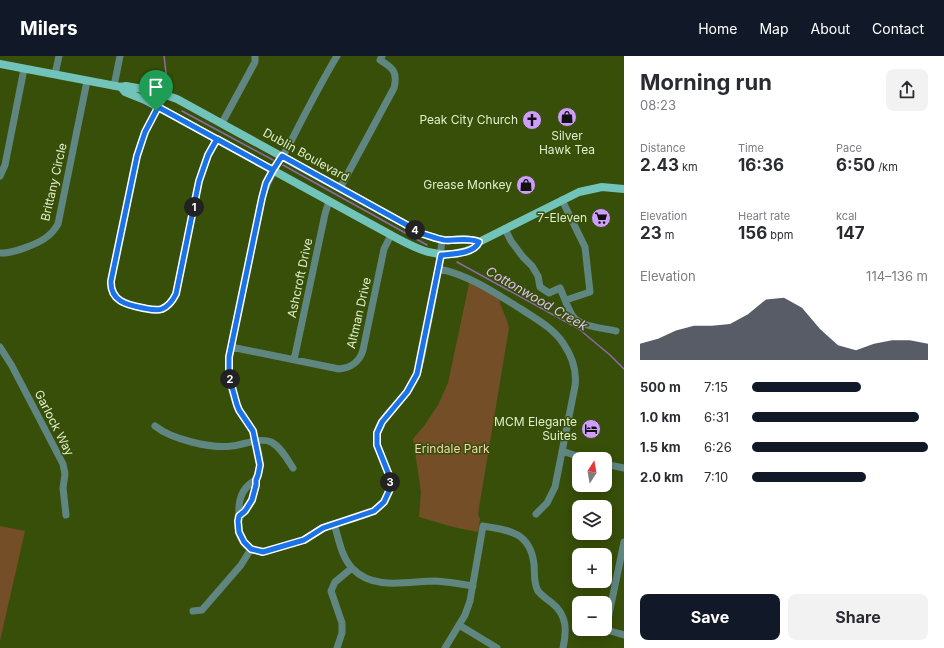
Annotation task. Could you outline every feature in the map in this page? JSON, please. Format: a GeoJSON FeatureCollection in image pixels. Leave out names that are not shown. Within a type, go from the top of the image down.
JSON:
{"type":"FeatureCollection","features":[{"type":"Feature","properties":{"kind":"main road","name":"Dublin Boulevard"},"geometry":{"type":"LineString","coordinates":[[0,64],[118,87],[126,86],[165,94],[222,123],[423,234],[442,240],[455,241],[472,239],[479,242]]}},
{"type":"Feature","properties":{"kind":"main road","name":"Dublin Boulevard"},"geometry":{"type":"LineString","coordinates":[[118,87],[125,92],[146,100],[391,235],[428,253],[441,255],[472,249],[477,246],[479,242],[572,195],[590,189],[602,187],[624,189]]}},
{"type":"Feature","properties":{"kind":"street"},"geometry":{"type":"LineString","coordinates":[[55,74],[59,56]]}},
{"type":"Feature","properties":{"kind":"street"},"geometry":{"type":"LineString","coordinates":[[118,87],[120,56]]}},
{"type":"Feature","properties":{"kind":"street"},"geometry":{"type":"LineString","coordinates":[[222,123],[255,62],[255,56]]}},
{"type":"Feature","properties":{"kind":"street"},"geometry":{"type":"LineString","coordinates":[[239,516],[245,511],[252,500],[260,465],[256,441],[250,426],[239,410],[229,376],[228,363],[262,198],[266,183],[338,56]]}},
{"type":"Feature","properties":{"kind":"street"},"geometry":{"type":"LineString","coordinates":[[340,188],[394,88],[396,80],[391,67],[381,58],[373,56]]}},
{"type":"Feature","properties":{"kind":"street"},"geometry":{"type":"LineString","coordinates":[[0,176],[5,165],[24,68]]}},
{"type":"Feature","properties":{"kind":"street","name":"Brittany Circle"},"geometry":{"type":"LineString","coordinates":[[0,253],[9,253],[43,240],[58,224],[87,81]]}},
{"type":"Feature","properties":{"kind":"street"},"geometry":{"type":"LineString","coordinates":[[165,94],[145,132],[137,156],[111,281],[112,292],[119,301],[139,307],[159,310],[167,307],[174,298],[199,181],[208,155],[217,139]]}},
{"type":"Feature","properties":{"kind":"street"},"geometry":{"type":"LineString","coordinates":[[562,200],[585,247],[590,292],[566,300]]}},
{"type":"Feature","properties":{"kind":"street","name":"Ashcroft Drive"},"geometry":{"type":"LineString","coordinates":[[294,360],[329,201]]}},
{"type":"Feature","properties":{"kind":"street"},"geometry":{"type":"LineString","coordinates":[[505,229],[511,241],[532,266],[538,276],[540,287],[549,292],[560,288],[572,316],[577,320],[589,326],[616,331]]}},
{"type":"Feature","properties":{"kind":"street","name":"Altman Drive"},"geometry":{"type":"LineString","coordinates":[[231,347],[339,369],[346,369],[351,366],[359,359],[363,350],[384,249],[391,235]]}},
{"type":"Feature","properties":{"kind":"street"},"geometry":{"type":"LineString","coordinates":[[256,480],[244,490],[239,504],[239,532],[244,542],[251,549],[263,552],[304,540],[323,528],[374,511],[384,502],[390,489],[389,475],[377,445],[377,433],[382,422],[415,380],[439,269],[442,240]]}},
{"type":"Feature","properties":{"kind":"street"},"geometry":{"type":"LineString","coordinates":[[439,269],[458,274],[499,295],[550,329],[563,342],[571,358],[576,380],[557,477],[551,496],[542,509],[536,514]]}},
{"type":"Feature","properties":{"kind":"street","name":"Garlock Way"},"geometry":{"type":"LineString","coordinates":[[0,347],[12,366],[63,464],[65,474],[63,488],[66,516]]}},
{"type":"Feature","properties":{"kind":"street"},"geometry":{"type":"LineString","coordinates":[[155,426],[164,433],[177,438],[211,446],[230,446],[256,441],[267,441],[275,444],[293,468]]}},
{"type":"Feature","properties":{"kind":"street"},"geometry":{"type":"LineString","coordinates":[[562,451],[572,454]]}},
{"type":"Feature","properties":{"kind":"street"},"geometry":{"type":"LineString","coordinates":[[612,465],[624,468]]}},
{"type":"Feature","properties":{"kind":"street"},"geometry":{"type":"LineString","coordinates":[[334,524],[343,552],[352,568],[366,578],[379,583],[435,581],[473,586]]}},
{"type":"Feature","properties":{"kind":"street"},"geometry":{"type":"LineString","coordinates":[[445,648],[459,625],[470,601],[483,526],[507,529],[519,535],[528,545],[534,563],[536,586],[542,596],[557,608],[564,618],[566,630],[563,648]]}},
{"type":"Feature","properties":{"kind":"street"},"geometry":{"type":"LineString","coordinates":[[624,542],[607,630],[624,635]]}},
{"type":"Feature","properties":{"kind":"street"},"geometry":{"type":"LineString","coordinates":[[193,611],[202,610],[241,565],[251,549]]}},
{"type":"Feature","properties":{"kind":"street"},"geometry":{"type":"LineString","coordinates":[[337,648],[342,633],[342,623],[331,591],[335,582],[352,568]]}},
{"type":"Feature","properties":{"kind":"street"},"geometry":{"type":"LineString","coordinates":[[459,625],[497,648]]}},
{"type":"Feature","properties":{"kind":"green space","name":"Erindale Park"},"geometry":{"type":"Polygon","coordinates":[[[470,279],[499,295],[500,304],[507,319],[509,328],[478,514],[480,519],[478,532],[453,527],[419,517],[421,492],[413,439],[438,405],[448,383],[470,279]]]}},
{"type":"Feature","properties":{"kind":"green space"},"geometry":{"type":"Polygon","coordinates":[[[0,526],[25,531],[0,641],[0,526]]]}},
{"type":"Feature","properties":{"kind":"waterway","name":"Cottonwood Creek"},"geometry":{"type":"LineString","coordinates":[[164,56],[168,89]]}},
{"type":"Feature","properties":{"kind":"waterway","name":"Cottonwood Creek"},"geometry":{"type":"LineString","coordinates":[[182,111],[273,160]]}},
{"type":"Feature","properties":{"kind":"waterway","name":"Cottonwood Creek"},"geometry":{"type":"LineString","coordinates":[[283,165],[427,245]]}},
{"type":"Feature","properties":{"kind":"waterway","name":"Cottonwood Creek"},"geometry":{"type":"LineString","coordinates":[[457,262],[579,329],[624,369]]}},
{"type":"Feature","properties":{"kind":"place","name":"Silver Hawk Tea"},"geometry":{"type":"Point","coordinates":[567,117]}},
{"type":"Feature","properties":{"kind":"place","name":"Peak City Church"},"geometry":{"type":"Point","coordinates":[532,120]}},
{"type":"Feature","properties":{"kind":"place","name":"Grease Monkey"},"geometry":{"type":"Point","coordinates":[526,185]}},
{"type":"Feature","properties":{"kind":"place","name":"7-Eleven"},"geometry":{"type":"Point","coordinates":[601,218]}},
{"type":"Feature","properties":{"kind":"place","name":"MCM Elegante Suites"},"geometry":{"type":"Point","coordinates":[591,429]}},
{"type":"Feature","properties":{"kind":"route"},"geometry":{"type":"LineString","coordinates":[[156,111],[145,132],[137,156],[111,281],[112,292],[119,301],[139,307],[157,310],[167,307],[171,303],[176,294],[199,181],[208,155],[217,139],[273,170],[266,183],[262,198],[229,357],[228,369],[237,405],[253,431],[260,460],[252,500],[245,511],[239,516],[238,521],[239,532],[244,542],[251,549],[258,552],[263,552],[296,543],[304,540],[316,531],[323,528],[374,511],[384,502],[390,489],[389,475],[377,445],[377,433],[382,422],[415,380],[441,255],[453,254],[472,249],[477,246],[479,242],[472,239],[455,241],[442,240],[423,234],[282,156],[273,170],[245,154],[158,107],[156,111]]}}]}
